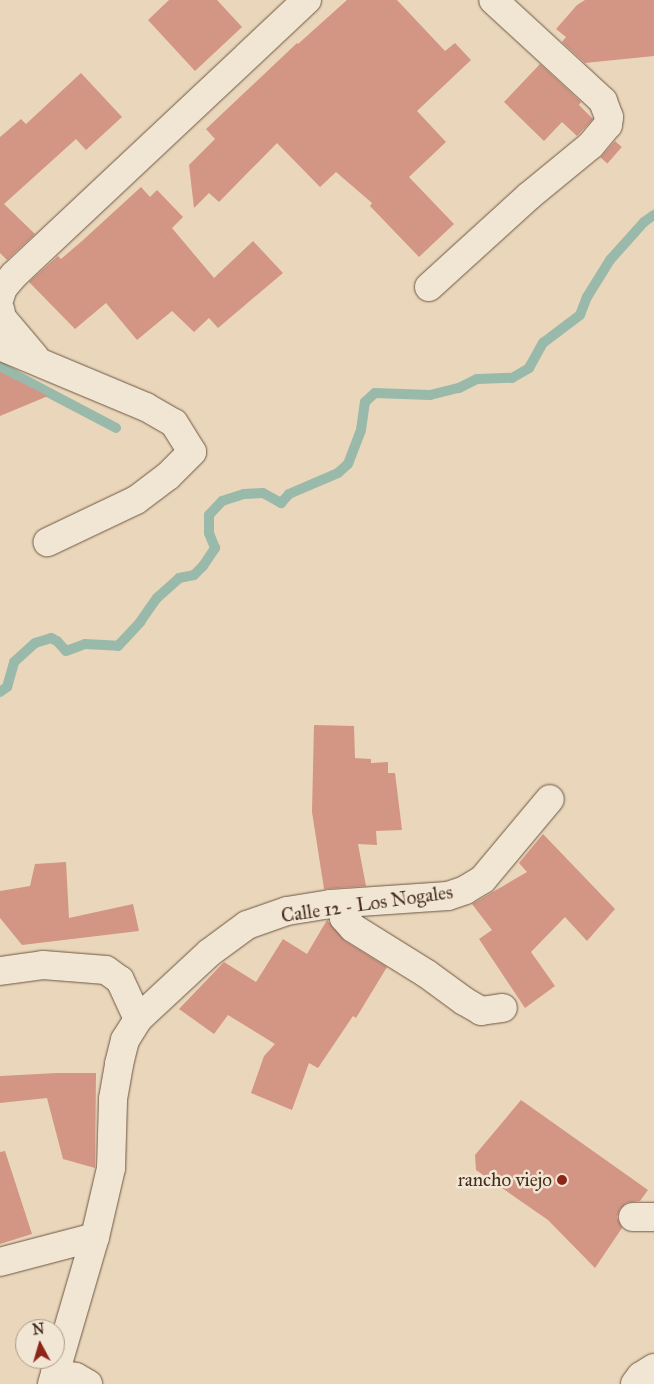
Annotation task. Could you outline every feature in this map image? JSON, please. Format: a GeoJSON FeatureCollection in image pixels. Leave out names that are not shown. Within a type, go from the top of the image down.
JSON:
{"type":"FeatureCollection","features":[{"type":"Feature","properties":{"kind":"street"},"geometry":{"type":"LineString","coordinates":[[0,297],[3,288],[14,275],[308,0]]}},
{"type":"Feature","properties":{"kind":"street"},"geometry":{"type":"LineString","coordinates":[[429,287],[529,196],[591,145],[608,125],[609,117],[603,101],[493,0]]}},
{"type":"Feature","properties":{"kind":"street"},"geometry":{"type":"LineString","coordinates":[[0,309],[2,318],[42,365]]}},
{"type":"Feature","properties":{"kind":"street"},"geometry":{"type":"LineString","coordinates":[[0,346],[146,407],[174,423],[192,452],[168,476],[136,500],[48,542]]}},
{"type":"Feature","properties":{"kind":"street","name":"Calle 12 - Los Nogales"},"geometry":{"type":"LineString","coordinates":[[54,1379],[95,1237],[112,1168],[113,1098],[124,1040],[138,1019],[210,953],[247,925],[287,911],[341,904],[448,896],[465,890],[483,879],[550,800]]}},
{"type":"Feature","properties":{"kind":"street"},"geometry":{"type":"LineString","coordinates":[[341,904],[344,918],[353,928],[427,974],[464,1001],[481,1011],[503,1008]]}},
{"type":"Feature","properties":{"kind":"street"},"geometry":{"type":"LineString","coordinates":[[0,971],[43,965],[106,970],[120,980],[138,1019]]}},
{"type":"Feature","properties":{"kind":"street"},"geometry":{"type":"LineString","coordinates":[[0,1262],[95,1237]]}},
{"type":"Feature","properties":{"kind":"street"},"geometry":{"type":"LineString","coordinates":[[634,1384],[641,1376],[654,1368]]}},
{"type":"Feature","properties":{"kind":"street"},"geometry":{"type":"LineString","coordinates":[[54,1379],[76,1377],[88,1384]]}},
{"type":"Feature","properties":{"kind":"building"},"geometry":{"type":"Polygon","coordinates":[[[169,0],[217,0],[242,27],[195,71],[148,20],[169,0]]]}},
{"type":"Feature","properties":{"kind":"building"},"geometry":{"type":"Polygon","coordinates":[[[347,0],[397,0],[445,51],[455,43],[471,60],[417,111],[446,142],[409,177],[454,224],[419,257],[370,206],[372,203],[336,172],[320,187],[277,143],[219,202],[209,193],[194,208],[189,165],[215,139],[206,129],[297,43],[347,0]]]}},
{"type":"Feature","properties":{"kind":"building"},"geometry":{"type":"Polygon","coordinates":[[[585,0],[654,0],[654,56],[585,63],[562,42],[566,37],[556,29],[577,5],[585,0]]]}},
{"type":"Feature","properties":{"kind":"building"},"geometry":{"type":"Polygon","coordinates":[[[540,64],[581,102],[579,105],[593,119],[577,136],[562,122],[544,141],[504,102],[540,64]]]}},
{"type":"Feature","properties":{"kind":"building"},"geometry":{"type":"Polygon","coordinates":[[[81,73],[122,117],[86,150],[76,139],[4,204],[35,234],[7,260],[0,253],[0,137],[21,119],[26,124],[81,73]]]}},
{"type":"Feature","properties":{"kind":"building"},"geometry":{"type":"Polygon","coordinates":[[[615,141],[622,147],[607,164],[601,158],[615,141]]]}},
{"type":"Feature","properties":{"kind":"building"},"geometry":{"type":"Polygon","coordinates":[[[141,187],[150,197],[157,190],[183,217],[172,228],[214,278],[253,241],[283,273],[218,328],[209,318],[194,332],[172,311],[137,340],[106,303],[75,329],[29,282],[58,256],[61,259],[141,187]]]}},
{"type":"Feature","properties":{"kind":"building"},"geometry":{"type":"Polygon","coordinates":[[[0,372],[48,396],[0,416],[0,372]]]}},
{"type":"Feature","properties":{"kind":"building"},"geometry":{"type":"Polygon","coordinates":[[[314,725],[354,726],[355,758],[371,759],[371,763],[388,762],[388,773],[395,773],[402,830],[376,831],[377,845],[358,844],[366,886],[324,889],[312,812],[314,725]]]}},
{"type":"Feature","properties":{"kind":"building"},"geometry":{"type":"Polygon","coordinates":[[[543,834],[615,909],[587,941],[565,917],[531,952],[555,986],[525,1008],[479,939],[492,930],[472,904],[527,872],[519,863],[543,834]]]}},
{"type":"Feature","properties":{"kind":"building"},"geometry":{"type":"Polygon","coordinates":[[[66,862],[69,918],[133,904],[139,931],[22,945],[0,918],[0,891],[30,886],[35,864],[66,862]]]}},
{"type":"Feature","properties":{"kind":"building"},"geometry":{"type":"Polygon","coordinates":[[[327,920],[345,941],[387,967],[356,1018],[353,1016],[318,1068],[309,1063],[292,1110],[251,1093],[264,1056],[275,1044],[228,1015],[214,1034],[179,1009],[224,962],[256,982],[283,939],[307,954],[327,920]]]}},
{"type":"Feature","properties":{"kind":"building"},"geometry":{"type":"Polygon","coordinates":[[[96,1073],[95,1168],[63,1159],[47,1098],[0,1103],[0,1076],[96,1073]]]}},
{"type":"Feature","properties":{"kind":"building","name":"rancho viejo"},"geometry":{"type":"Polygon","coordinates":[[[521,1100],[648,1190],[640,1201],[626,1203],[620,1209],[617,1217],[622,1228],[595,1268],[548,1220],[476,1170],[475,1155],[521,1100]]]}},
{"type":"Feature","properties":{"kind":"building"},"geometry":{"type":"Polygon","coordinates":[[[5,1151],[32,1234],[0,1244],[0,1152],[5,1151]]]}},
{"type":"Feature","properties":{"kind":"waterway"},"geometry":{"type":"LineString","coordinates":[[0,692],[7,687],[14,662],[35,643],[51,638],[57,641],[66,651],[85,644],[118,646],[140,622],[157,598],[179,578],[194,575],[203,566],[215,548],[209,533],[209,515],[222,501],[244,494],[263,493],[281,503],[289,494],[338,473],[348,464],[361,430],[365,402],[375,393],[430,395],[459,388],[477,379],[512,378],[529,368],[543,343],[580,315],[587,297],[610,260],[644,222],[654,215]]}},
{"type":"Feature","properties":{"kind":"waterway"},"geometry":{"type":"LineString","coordinates":[[0,367],[116,428]]}},
{"type":"Feature","properties":{"kind":"place","name":"rancho viejo"},"geometry":{"type":"Point","coordinates":[562,1180]}}]}
